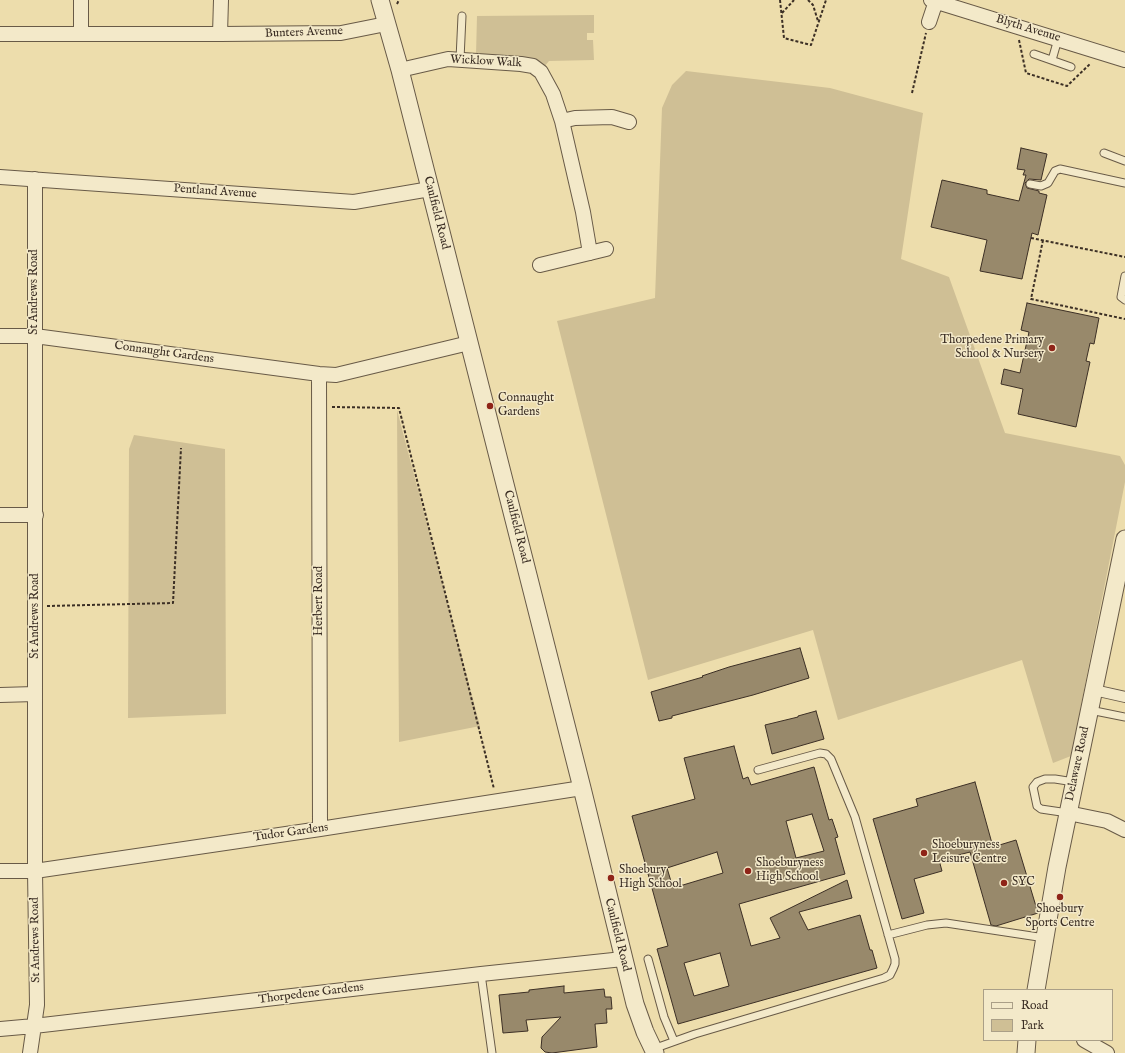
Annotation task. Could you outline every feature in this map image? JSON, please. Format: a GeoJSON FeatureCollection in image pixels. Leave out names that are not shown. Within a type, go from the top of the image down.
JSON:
{"type":"FeatureCollection","features":[{"type":"Feature","properties":{"kind":"street"},"geometry":{"type":"LineString","coordinates":[[81,0],[81,34]]}},
{"type":"Feature","properties":{"kind":"street"},"geometry":{"type":"LineString","coordinates":[[220,34],[221,0]]}},
{"type":"Feature","properties":{"kind":"street","name":"Caulfield Road"},"geometry":{"type":"LineString","coordinates":[[380,0],[400,70],[582,788],[623,959],[635,1004],[645,1032],[654,1051]]}},
{"type":"Feature","properties":{"kind":"street"},"geometry":{"type":"LineString","coordinates":[[929,22],[933,1]]}},
{"type":"Feature","properties":{"kind":"street","name":"Blyth Avenue"},"geometry":{"type":"LineString","coordinates":[[933,1],[1125,60]]}},
{"type":"Feature","properties":{"kind":"street","name":"Bunters Avenue"},"geometry":{"type":"LineString","coordinates":[[0,34],[341,33],[386,24]]}},
{"type":"Feature","properties":{"kind":"street","name":"Wicklow Walk"},"geometry":{"type":"LineString","coordinates":[[400,70],[448,59],[460,59],[533,66],[541,72],[553,94],[562,121],[582,205],[590,253]]}},
{"type":"Feature","properties":{"kind":"street"},"geometry":{"type":"LineString","coordinates":[[562,121],[575,118],[613,114],[629,122]]}},
{"type":"Feature","properties":{"kind":"street","name":"Pentland Avenue"},"geometry":{"type":"LineString","coordinates":[[0,177],[354,202],[430,189]]}},
{"type":"Feature","properties":{"kind":"street","name":"St Andrews Road"},"geometry":{"type":"LineString","coordinates":[[30,1053],[37,1005],[35,871],[35,179]]}},
{"type":"Feature","properties":{"kind":"street"},"geometry":{"type":"LineString","coordinates":[[540,265],[606,249]]}},
{"type":"Feature","properties":{"kind":"street","name":"Connaught Gardens"},"geometry":{"type":"LineString","coordinates":[[0,336],[35,336],[336,375],[469,343]]}},
{"type":"Feature","properties":{"kind":"street","name":"Herbert Road"},"geometry":{"type":"LineString","coordinates":[[319,374],[320,829]]}},
{"type":"Feature","properties":{"kind":"street"},"geometry":{"type":"LineString","coordinates":[[0,515],[36,515]]}},
{"type":"Feature","properties":{"kind":"street","name":"Delaware Road"},"geometry":{"type":"LineString","coordinates":[[1036,989],[1074,782],[1124,549]]}},
{"type":"Feature","properties":{"kind":"street"},"geometry":{"type":"LineString","coordinates":[[1094,690],[1125,697]]}},
{"type":"Feature","properties":{"kind":"street"},"geometry":{"type":"LineString","coordinates":[[0,695],[35,694]]}},
{"type":"Feature","properties":{"kind":"street","name":"Tudor Gardens"},"geometry":{"type":"LineString","coordinates":[[0,871],[35,871],[320,829],[582,788]]}},
{"type":"Feature","properties":{"kind":"street"},"geometry":{"type":"LineString","coordinates":[[1068,813],[1107,821],[1125,830]]}},
{"type":"Feature","properties":{"kind":"street","name":"Thorpedene Gardens"},"geometry":{"type":"LineString","coordinates":[[0,1029],[623,959]]}},
{"type":"Feature","properties":{"kind":"street"},"geometry":{"type":"LineString","coordinates":[[1026,1053],[1027,1041]]}},
{"type":"Feature","properties":{"kind":"street"},"geometry":{"type":"LineString","coordinates":[[1086,1041],[1107,1053]]}},
{"type":"Feature","properties":{"kind":"lane"},"geometry":{"type":"LineString","coordinates":[[460,59],[462,16]]}},
{"type":"Feature","properties":{"kind":"lane"},"geometry":{"type":"LineString","coordinates":[[1052,60],[1058,39]]}},
{"type":"Feature","properties":{"kind":"lane"},"geometry":{"type":"LineString","coordinates":[[1034,54],[1071,67]]}},
{"type":"Feature","properties":{"kind":"lane"},"geometry":{"type":"LineString","coordinates":[[1104,153],[1125,161]]}},
{"type":"Feature","properties":{"kind":"lane"},"geometry":{"type":"LineString","coordinates":[[1030,184],[1041,186],[1048,183],[1055,171],[1060,169],[1125,183]]}},
{"type":"Feature","properties":{"kind":"lane"},"geometry":{"type":"LineString","coordinates":[[1125,276],[1121,297],[1125,300]]}},
{"type":"Feature","properties":{"kind":"lane"},"geometry":{"type":"LineString","coordinates":[[1090,710],[1125,717]]}},
{"type":"Feature","properties":{"kind":"lane"},"geometry":{"type":"LineString","coordinates":[[654,1051],[674,1041],[884,978],[890,975],[895,964],[895,959],[855,817],[831,758],[826,754],[820,753],[758,770]]}},
{"type":"Feature","properties":{"kind":"lane"},"geometry":{"type":"LineString","coordinates":[[1068,813],[1041,809],[1037,806],[1033,787],[1037,782],[1045,778],[1074,782]]}},
{"type":"Feature","properties":{"kind":"lane"},"geometry":{"type":"LineString","coordinates":[[888,935],[927,924],[946,923],[1045,938]]}},
{"type":"Feature","properties":{"kind":"lane"},"geometry":{"type":"LineString","coordinates":[[648,959],[664,1017],[674,1041]]}},
{"type":"Feature","properties":{"kind":"lane"},"geometry":{"type":"LineString","coordinates":[[481,974],[492,1053]]}},
{"type":"Feature","properties":{"kind":"path"},"geometry":{"type":"LineString","coordinates":[[780,0],[784,38],[811,45],[826,0]]}},
{"type":"Feature","properties":{"kind":"path"},"geometry":{"type":"LineString","coordinates":[[782,13],[794,0]]}},
{"type":"Feature","properties":{"kind":"path"},"geometry":{"type":"LineString","coordinates":[[808,0],[813,4],[819,22]]}},
{"type":"Feature","properties":{"kind":"path"},"geometry":{"type":"LineString","coordinates":[[912,93],[929,22]]}},
{"type":"Feature","properties":{"kind":"path"},"geometry":{"type":"LineString","coordinates":[[1031,238],[1125,257]]}},
{"type":"Feature","properties":{"kind":"path"},"geometry":{"type":"LineString","coordinates":[[1043,240],[1031,299],[1125,319]]}},
{"type":"Feature","properties":{"kind":"path"},"geometry":{"type":"LineString","coordinates":[[319,407],[399,408],[498,801]]}},
{"type":"Feature","properties":{"kind":"path"},"geometry":{"type":"LineString","coordinates":[[36,606],[174,603],[181,448]]}},
{"type":"Feature","properties":{"kind":"green space"},"geometry":{"type":"Polygon","coordinates":[[[594,15],[594,33],[587,33],[587,40],[593,40],[594,60],[549,61],[544,67],[476,55],[477,16],[594,15]]]}},
{"type":"Feature","properties":{"kind":"green space"},"geometry":{"type":"Polygon","coordinates":[[[686,71],[830,88],[923,113],[901,259],[949,277],[1005,433],[1120,456],[1125,465],[1125,482],[1071,756],[1053,763],[1022,660],[838,720],[813,630],[648,680],[557,321],[655,298],[662,108],[672,85],[686,71]]]}},
{"type":"Feature","properties":{"kind":"green space"},"geometry":{"type":"Polygon","coordinates":[[[397,410],[480,726],[399,742],[397,410]]]}},
{"type":"Feature","properties":{"kind":"green space"},"geometry":{"type":"Polygon","coordinates":[[[134,435],[225,449],[226,714],[128,718],[129,449],[134,435]]]}},
{"type":"Feature","properties":{"kind":"building"},"geometry":{"type":"Polygon","coordinates":[[[1021,148],[1047,154],[1041,180],[1029,179],[1025,183],[1027,188],[1047,195],[1038,235],[1032,233],[1022,279],[980,271],[987,240],[931,227],[942,180],[987,190],[987,194],[1019,201],[1026,175],[1023,175],[1025,170],[1017,169],[1021,148]]]}},
{"type":"Feature","properties":{"kind":"building"},"geometry":{"type":"Polygon","coordinates":[[[1027,303],[1099,318],[1094,344],[1090,343],[1086,361],[1090,362],[1076,427],[1018,414],[1023,389],[1001,384],[1004,369],[1020,373],[1029,332],[1021,330],[1027,303]]]}},
{"type":"Feature","properties":{"kind":"building"},"geometry":{"type":"Polygon","coordinates":[[[800,648],[809,678],[753,695],[672,716],[672,718],[659,721],[651,692],[703,677],[702,676],[729,667],[800,648]]]}},
{"type":"Feature","properties":{"kind":"building"},"geometry":{"type":"Polygon","coordinates":[[[816,711],[824,739],[772,754],[765,725],[816,711]]]}},
{"type":"Feature","properties":{"kind":"building"},"geometry":{"type":"Polygon","coordinates":[[[734,746],[743,779],[748,777],[751,785],[814,767],[829,820],[832,819],[838,837],[835,838],[845,874],[739,904],[751,946],[780,938],[770,918],[847,880],[852,898],[799,912],[808,930],[860,915],[877,968],[678,1024],[657,949],[668,946],[632,816],[695,799],[684,758],[734,746]],[[812,814],[786,821],[796,858],[824,851],[812,814]],[[717,852],[667,868],[673,888],[723,873],[717,852]],[[720,953],[684,963],[694,996],[729,986],[720,953]]]}},
{"type":"Feature","properties":{"kind":"building","name":"Shoeburyness Leisure Centre"},"geometry":{"type":"Polygon","coordinates":[[[975,782],[993,847],[1016,840],[1038,913],[996,926],[991,925],[970,852],[939,860],[942,871],[914,879],[924,913],[902,919],[873,819],[918,806],[916,799],[975,782]]]}},
{"type":"Feature","properties":{"kind":"building"},"geometry":{"type":"Polygon","coordinates":[[[564,986],[564,993],[604,989],[605,997],[611,997],[612,1009],[606,1009],[607,1023],[595,1024],[597,1047],[552,1053],[545,1052],[541,1048],[542,1037],[561,1017],[526,1020],[528,1031],[503,1033],[499,995],[564,986]]]}},
{"type":"Feature","properties":{"kind":"place","name":"Thorpedene Primary School & Nursery"},"geometry":{"type":"Point","coordinates":[1052,348]}},
{"type":"Feature","properties":{"kind":"place","name":"Connaught Gardens"},"geometry":{"type":"Point","coordinates":[490,406]}},
{"type":"Feature","properties":{"kind":"place","name":"Shoeburyness Leisure Centre"},"geometry":{"type":"Point","coordinates":[924,853]}},
{"type":"Feature","properties":{"kind":"place","name":"Shoeburyness High School"},"geometry":{"type":"Point","coordinates":[748,871]}},
{"type":"Feature","properties":{"kind":"place","name":"Shoebury High School"},"geometry":{"type":"Point","coordinates":[611,878]}},
{"type":"Feature","properties":{"kind":"place","name":"SYC"},"geometry":{"type":"Point","coordinates":[1004,883]}},
{"type":"Feature","properties":{"kind":"place","name":"Shoebury Sports Centre"},"geometry":{"type":"Point","coordinates":[1060,897]}}]}
